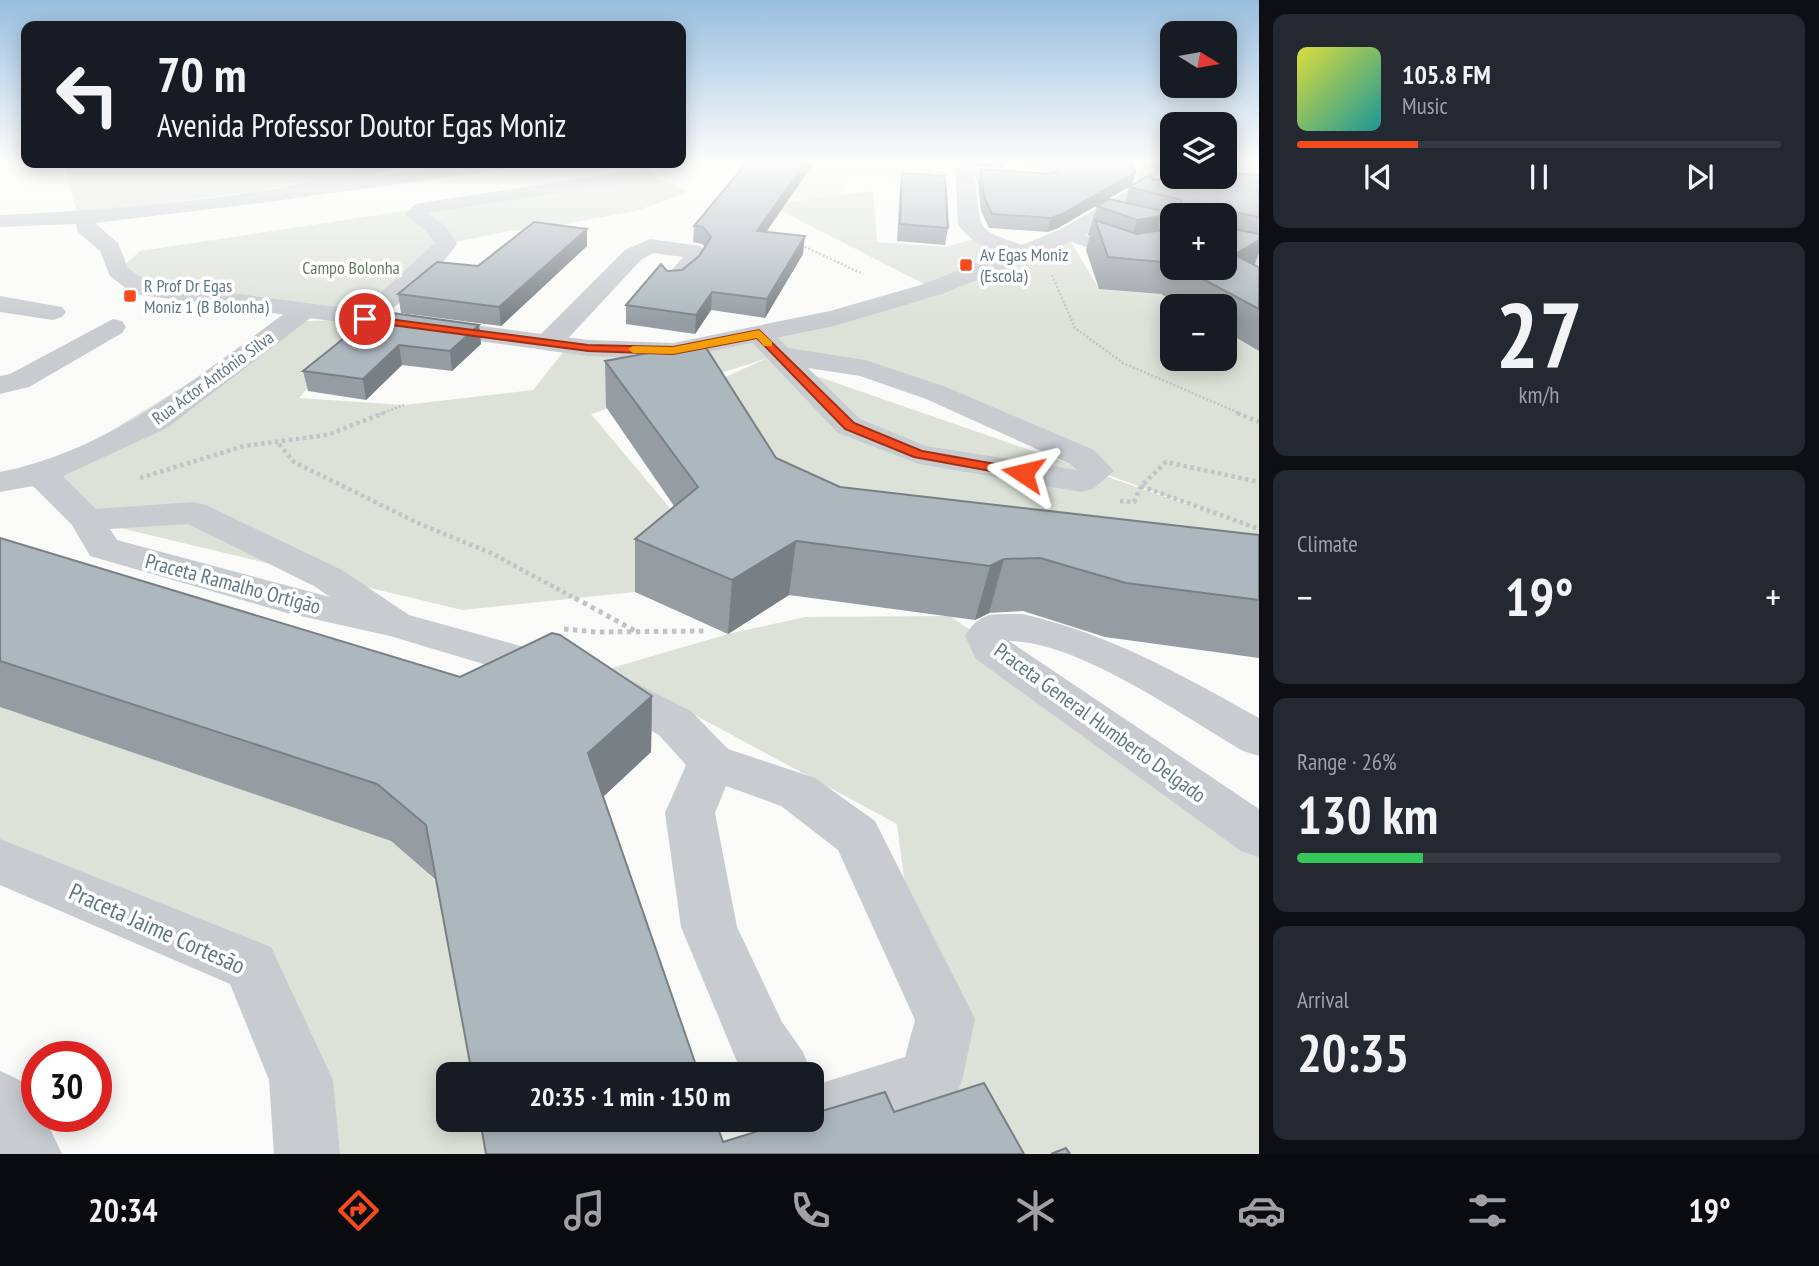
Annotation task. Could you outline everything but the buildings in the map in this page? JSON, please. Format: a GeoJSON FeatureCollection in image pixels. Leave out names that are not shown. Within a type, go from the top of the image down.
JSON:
{"type":"FeatureCollection","features":[{"type":"Feature","properties":{"kind":"street"},"geometry":{"type":"LineString","coordinates":[[0,232],[107,229],[155,214]]}},
{"type":"Feature","properties":{"kind":"street"},"geometry":{"type":"LineString","coordinates":[[365,319],[432,261],[446,244],[431,223],[416,214]]}},
{"type":"Feature","properties":{"kind":"street"},"geometry":{"type":"LineString","coordinates":[[968,214],[969,225],[980,237],[1022,253]]}},
{"type":"Feature","properties":{"kind":"street"},"geometry":{"type":"LineString","coordinates":[[107,229],[118,271],[141,288],[588,348],[673,351],[768,344],[834,318],[912,295],[1022,253],[1057,239],[1105,214]]}},
{"type":"Feature","properties":{"kind":"street"},"geometry":{"type":"LineString","coordinates":[[1098,218],[1128,226]]}},
{"type":"Feature","properties":{"kind":"street"},"geometry":{"type":"LineString","coordinates":[[0,221],[107,229]]}},
{"type":"Feature","properties":{"kind":"street"},"geometry":{"type":"LineString","coordinates":[[548,343],[633,255],[650,246],[692,251],[697,254],[675,281]]}},
{"type":"Feature","properties":{"kind":"street"},"geometry":{"type":"LineString","coordinates":[[1237,253],[1259,258]]}},
{"type":"Feature","properties":{"kind":"street"},"geometry":{"type":"LineString","coordinates":[[0,304],[52,312]]}},
{"type":"Feature","properties":{"kind":"street","name":"Rua Actor António Silva"},"geometry":{"type":"LineString","coordinates":[[0,482],[41,474],[156,421],[304,311]]}},
{"type":"Feature","properties":{"kind":"street"},"geometry":{"type":"LineString","coordinates":[[0,385],[19,381],[113,327]]}},
{"type":"Feature","properties":{"kind":"street"},"geometry":{"type":"LineString","coordinates":[[768,344],[865,368],[936,393],[1082,457],[1097,471],[1081,482],[919,454],[849,426],[768,344]]}},
{"type":"Feature","properties":{"kind":"street","name":"Praceta Ramalho Ortigão"},"geometry":{"type":"LineString","coordinates":[[41,474],[87,520],[103,548],[301,604],[395,624],[598,683],[676,723],[711,762],[798,792],[856,836],[945,1019],[930,1081],[824,1115]]}},
{"type":"Feature","properties":{"kind":"street","name":"Praceta Ramalho Ortigão"},"geometry":{"type":"LineString","coordinates":[[87,520],[193,513],[328,578],[395,624]]}},
{"type":"Feature","properties":{"kind":"street","name":"Praceta General Humberto Delgado"},"geometry":{"type":"LineString","coordinates":[[1259,739],[1095,650],[1029,629],[1007,626],[992,628],[986,636],[991,649],[1259,836]]}},
{"type":"Feature","properties":{"kind":"street"},"geometry":{"type":"LineString","coordinates":[[711,762],[690,813],[709,927],[760,1043],[773,1062]]}},
{"type":"Feature","properties":{"kind":"street","name":"Praceta Jaime Cortesão"},"geometry":{"type":"LineString","coordinates":[[0,862],[251,966],[301,1080],[307,1154]]}},
{"type":"Feature","properties":{"kind":"street"},"geometry":{"type":"LineString","coordinates":[[0,1103],[29,1154]]}},
{"type":"Feature","properties":{"kind":"lane"},"geometry":{"type":"LineString","coordinates":[[1057,239],[1127,257],[1140,255]]}},
{"type":"Feature","properties":{"kind":"path"},"geometry":{"type":"LineString","coordinates":[[761,228],[785,237]]}},
{"type":"Feature","properties":{"kind":"path"},"geometry":{"type":"LineString","coordinates":[[1057,239],[1054,282],[1075,328],[1123,363],[1259,422]]}},
{"type":"Feature","properties":{"kind":"path"},"geometry":{"type":"LineString","coordinates":[[796,243],[912,295]]}},
{"type":"Feature","properties":{"kind":"path"},"geometry":{"type":"LineString","coordinates":[[129,483],[211,454],[244,446],[279,444],[327,435],[404,405]]}},
{"type":"Feature","properties":{"kind":"path"},"geometry":{"type":"LineString","coordinates":[[279,444],[294,462],[420,524],[491,553],[637,632]]}},
{"type":"Feature","properties":{"kind":"path"},"geometry":{"type":"LineString","coordinates":[[1115,501],[1134,502],[1141,486],[1166,462],[1259,482]]}},
{"type":"Feature","properties":{"kind":"path"},"geometry":{"type":"LineString","coordinates":[[1141,486],[1259,529]]}},
{"type":"Feature","properties":{"kind":"green space","name":"Campo Bolonha"},"geometry":{"type":"Polygon","coordinates":[[[385,214],[620,214],[537,229],[508,231],[446,244],[365,319],[299,398],[404,405],[533,390],[569,345],[673,351],[932,288],[787,214],[875,214],[877,242],[946,247],[980,237],[1022,253],[1098,218],[1160,248],[1160,252],[1068,237],[1099,289],[1161,294],[1160,371],[1237,371],[1237,338],[1259,351],[1259,591],[832,538],[701,388],[768,358],[591,414],[695,538],[635,592],[462,610],[87,520],[41,474],[288,322],[360,319],[141,288],[118,271],[140,251],[385,214]],[[773,361],[1226,518],[1097,471],[865,368],[773,361]]]}},
{"type":"Feature","properties":{"kind":"green space"},"geometry":{"type":"Polygon","coordinates":[[[950,616],[1259,831],[1259,1154],[966,1154],[930,1081],[897,824],[682,708],[605,670],[728,634],[805,617],[950,616]]]}},
{"type":"Feature","properties":{"kind":"green space"},"geometry":{"type":"Polygon","coordinates":[[[0,707],[391,841],[437,882],[471,1062],[436,1062],[436,1132],[483,1132],[487,1154],[317,1154],[251,966],[0,861],[0,707]]]}},
{"type":"Feature","properties":{"kind":"slow traffic"},"geometry":{"type":"LineString","coordinates":[[633,349],[673,351],[759,334],[768,344]]}},
{"type":"Feature","properties":{"kind":"place","name":"Av Egas Moniz (Escola)"},"geometry":{"type":"Point","coordinates":[966,265]}},
{"type":"Feature","properties":{"kind":"place","name":"R Prof Dr Egas Moniz 1 (B Bolonha)"},"geometry":{"type":"Point","coordinates":[130,296]}},
{"type":"Feature","properties":{"kind":"route"},"geometry":{"type":"LineString","coordinates":[[365,319],[588,348],[673,351],[759,334],[849,426],[919,454],[1023,473]]}}]}
